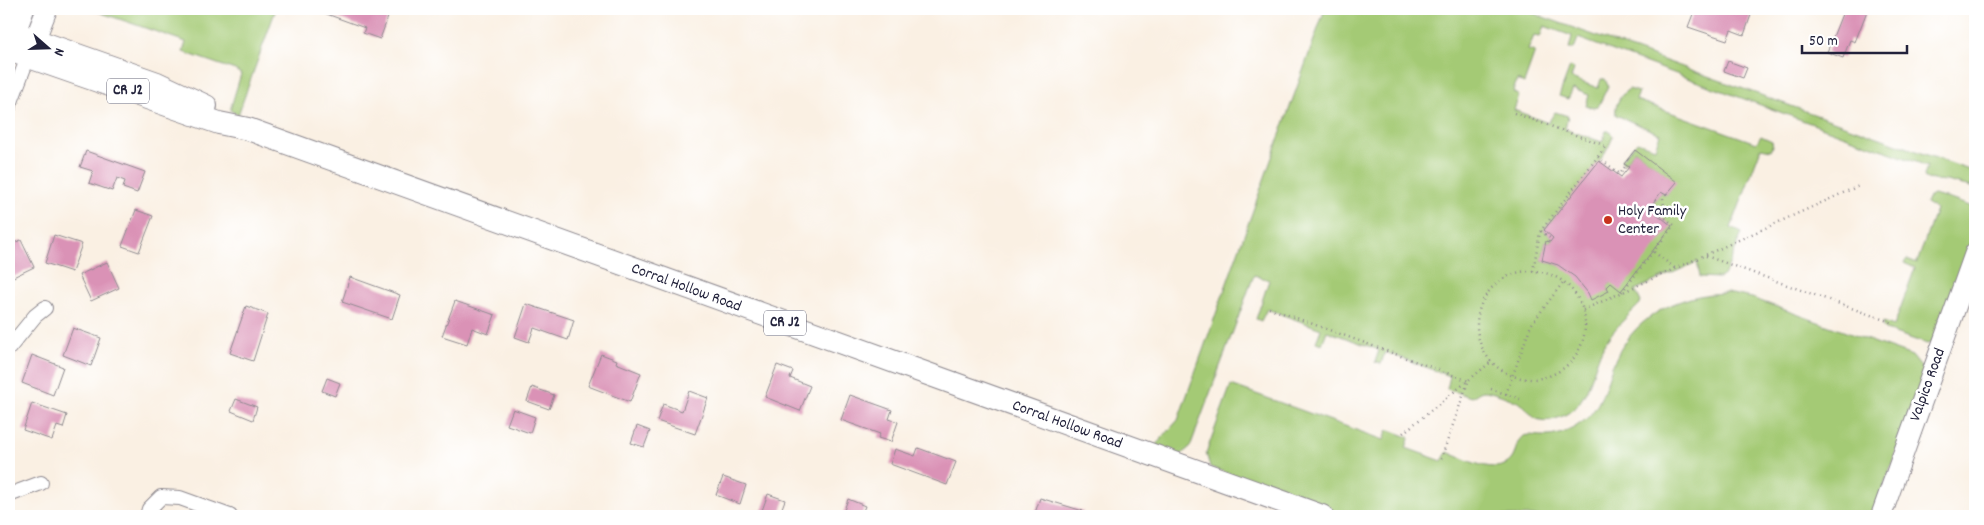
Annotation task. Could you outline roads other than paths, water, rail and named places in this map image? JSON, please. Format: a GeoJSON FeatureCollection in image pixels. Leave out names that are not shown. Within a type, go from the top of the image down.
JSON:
{"type":"FeatureCollection","features":[{"type":"Feature","properties":{"kind":"main road"},"geometry":{"type":"LineString","coordinates":[[16,45],[24,9]]}},
{"type":"Feature","properties":{"kind":"main road"},"geometry":{"type":"LineString","coordinates":[[16,45],[47,9]]}},
{"type":"Feature","properties":{"kind":"main road","name":"Corral Hollow Road"},"geometry":{"type":"LineString","coordinates":[[16,45],[157,83],[224,113],[248,129],[1322,516]]}},
{"type":"Feature","properties":{"kind":"main road","name":"Valpico Road"},"geometry":{"type":"LineString","coordinates":[[1881,516],[1975,253]]}},
{"type":"Feature","properties":{"kind":"street"},"geometry":{"type":"LineString","coordinates":[[9,108],[16,45]]}},
{"type":"Feature","properties":{"kind":"street"},"geometry":{"type":"LineString","coordinates":[[9,348],[35,316],[46,308]]}},
{"type":"Feature","properties":{"kind":"street"},"geometry":{"type":"LineString","coordinates":[[9,495],[41,483]]}},
{"type":"Feature","properties":{"kind":"street"},"geometry":{"type":"LineString","coordinates":[[147,516],[149,509],[161,497],[180,498],[230,516]]}},
{"type":"Feature","properties":{"kind":"place","name":"Holy Family Center"},"geometry":{"type":"Point","coordinates":[1608,220]}}]}
